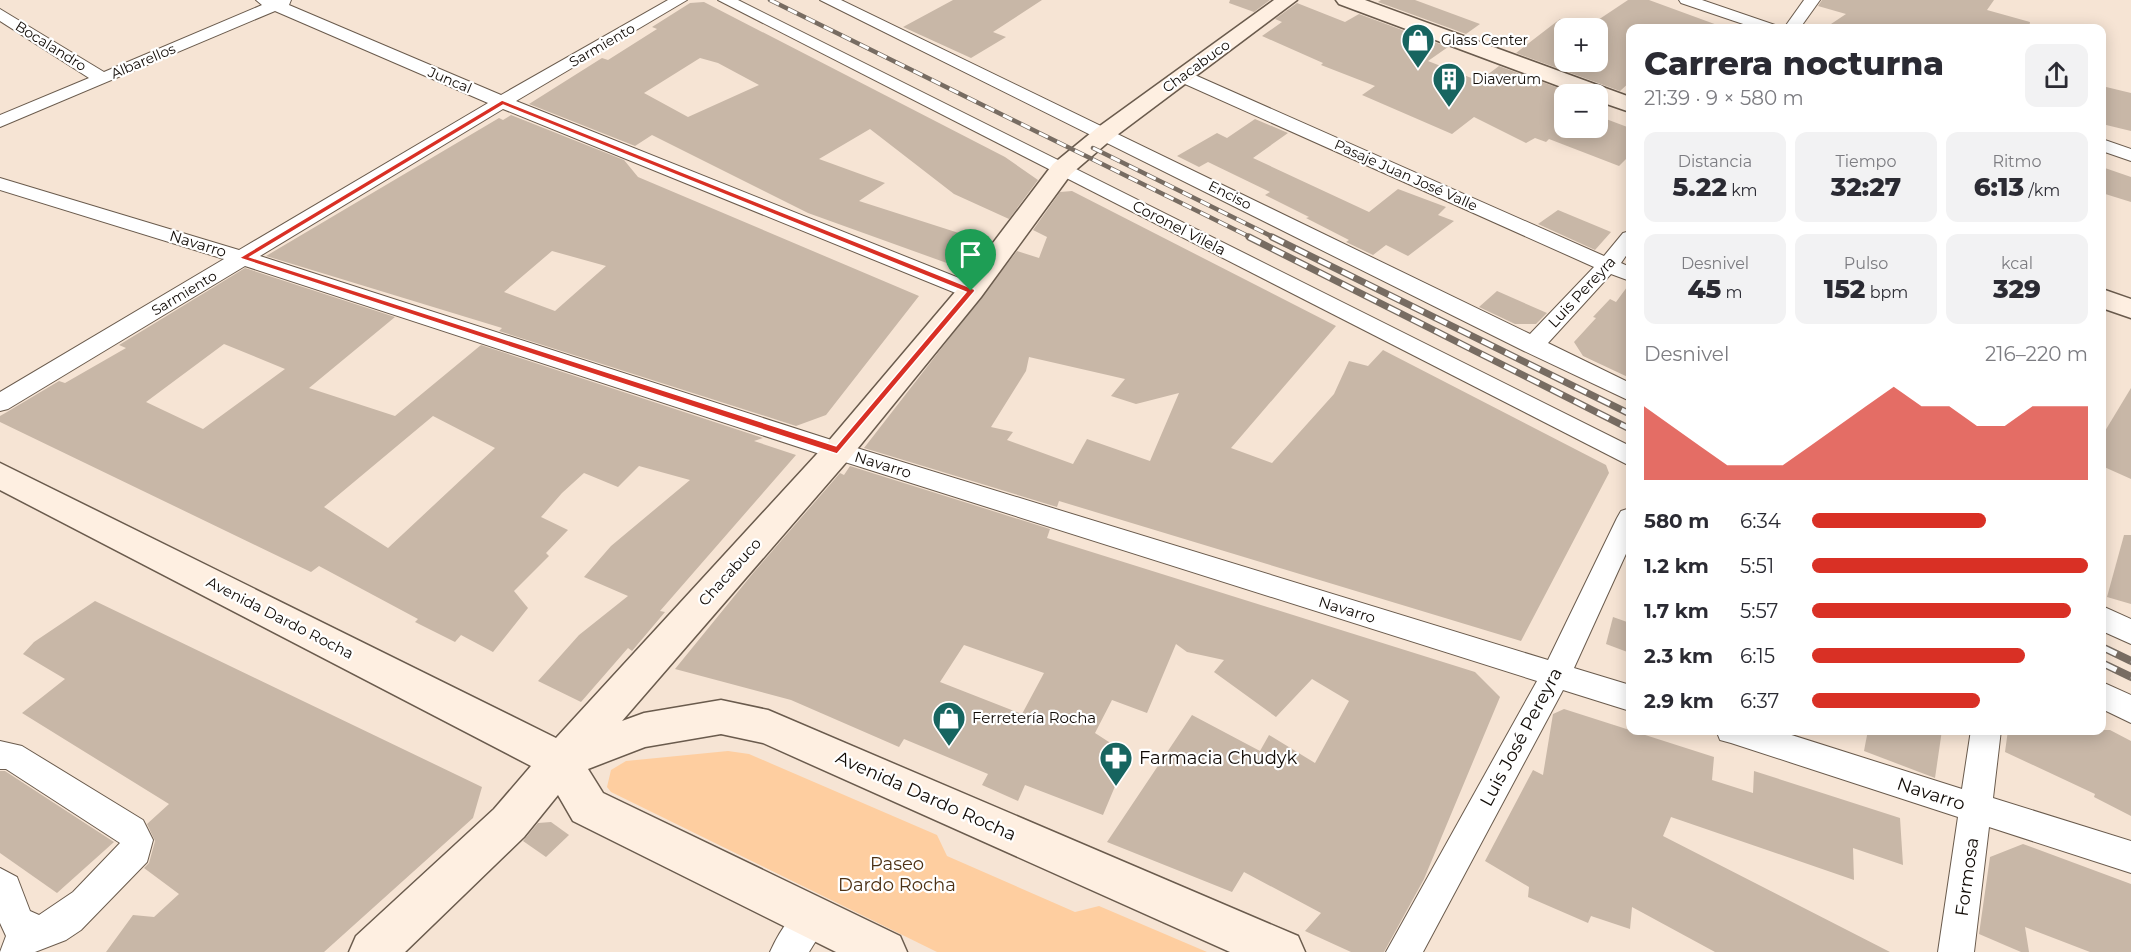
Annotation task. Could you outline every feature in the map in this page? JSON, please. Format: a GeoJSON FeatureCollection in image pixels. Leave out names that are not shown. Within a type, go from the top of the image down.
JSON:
{"type":"FeatureCollection","features":[{"type":"Feature","properties":{"kind":"main road","name":"Chacabuco"},"geometry":{"type":"LineString","coordinates":[[372,952],[509,823],[561,761],[837,451],[971,291],[1062,169],[1105,133],[1287,0]]}},
{"type":"Feature","properties":{"kind":"main road"},"geometry":{"type":"LineString","coordinates":[[1321,0],[1554,88]]}},
{"type":"Feature","properties":{"kind":"main road"},"geometry":{"type":"LineString","coordinates":[[1346,0],[1626,104]]}},
{"type":"Feature","properties":{"kind":"main road"},"geometry":{"type":"LineString","coordinates":[[1608,109],[1626,116]]}},
{"type":"Feature","properties":{"kind":"main road"},"geometry":{"type":"LineString","coordinates":[[2106,286],[2131,295]]}},
{"type":"Feature","properties":{"kind":"main road"},"geometry":{"type":"LineString","coordinates":[[2106,300],[2131,309]]}},
{"type":"Feature","properties":{"kind":"main road","name":"Avenida Dardo Rocha"},"geometry":{"type":"LineString","coordinates":[[0,475],[561,761],[644,730],[721,717],[768,727],[1282,952]]}},
{"type":"Feature","properties":{"kind":"main road"},"geometry":{"type":"LineString","coordinates":[[561,761],[588,807],[884,952]]}},
{"type":"Feature","properties":{"kind":"street","name":"Sarmiento"},"geometry":{"type":"LineString","coordinates":[[0,403],[502,102],[679,0]]}},
{"type":"Feature","properties":{"kind":"street","name":"Coronel Vilela"},"geometry":{"type":"LineString","coordinates":[[726,0],[1626,455]]}},
{"type":"Feature","properties":{"kind":"street","name":"Enciso"},"geometry":{"type":"LineString","coordinates":[[828,0],[1105,133],[1626,391]]}},
{"type":"Feature","properties":{"kind":"street"},"geometry":{"type":"LineString","coordinates":[[1687,0],[1757,24]]}},
{"type":"Feature","properties":{"kind":"street"},"geometry":{"type":"LineString","coordinates":[[1795,24],[1812,0]]}},
{"type":"Feature","properties":{"kind":"street","name":"Juncal"},"geometry":{"type":"LineString","coordinates":[[276,2],[502,102],[971,291]]}},
{"type":"Feature","properties":{"kind":"street","name":"Albarellos"},"geometry":{"type":"LineString","coordinates":[[0,122],[276,2]]}},
{"type":"Feature","properties":{"kind":"street","name":"Bocalandro"},"geometry":{"type":"LineString","coordinates":[[0,14],[102,78]]}},
{"type":"Feature","properties":{"kind":"street","name":"Pasaje Juan José Valle"},"geometry":{"type":"LineString","coordinates":[[1182,76],[1626,273]]}},
{"type":"Feature","properties":{"kind":"street"},"geometry":{"type":"LineString","coordinates":[[2106,146],[2131,155]]}},
{"type":"Feature","properties":{"kind":"street","name":"Navarro"},"geometry":{"type":"LineString","coordinates":[[0,184],[243,258],[837,451],[1626,697]]}},
{"type":"Feature","properties":{"kind":"street","name":"Luis Pereyra"},"geometry":{"type":"LineString","coordinates":[[1532,346],[1608,265],[1626,242]]}},
{"type":"Feature","properties":{"kind":"street","name":"Luis José Pereyra"},"geometry":{"type":"LineString","coordinates":[[1404,952],[1556,675],[1626,526]]}},
{"type":"Feature","properties":{"kind":"street"},"geometry":{"type":"LineString","coordinates":[[2106,620],[2131,632]]}},
{"type":"Feature","properties":{"kind":"street"},"geometry":{"type":"LineString","coordinates":[[2106,697],[2131,710]]}},
{"type":"Feature","properties":{"kind":"street","name":"Navarro"},"geometry":{"type":"LineString","coordinates":[[1747,735],[2131,857]]}},
{"type":"Feature","properties":{"kind":"street","name":"Formosa"},"geometry":{"type":"LineString","coordinates":[[1956,952],[1985,735]]}},
{"type":"Feature","properties":{"kind":"street"},"geometry":{"type":"LineString","coordinates":[[0,755],[11,756],[131,831],[136,840],[135,851],[72,917],[21,942],[7,891],[0,884]]}},
{"type":"Feature","properties":{"kind":"street"},"geometry":{"type":"LineString","coordinates":[[788,952],[813,918]]}},
{"type":"Feature","properties":{"kind":"green space","name":"Paseo Dardo Rocha"},"geometry":{"type":"Polygon","coordinates":[[[728,751],[749,754],[937,835],[947,856],[1075,912],[1099,906],[1207,952],[937,952],[611,792],[607,787],[611,770],[626,761],[728,751]]]}},
{"type":"Feature","properties":{"kind":"building"},"geometry":{"type":"Polygon","coordinates":[[[953,0],[1042,0],[993,32],[1006,37],[971,58],[903,27],[953,0]]]}},
{"type":"Feature","properties":{"kind":"building"},"geometry":{"type":"Polygon","coordinates":[[[1230,0],[1270,0],[1254,12],[1229,3],[1230,0]]]}},
{"type":"Feature","properties":{"kind":"building"},"geometry":{"type":"Polygon","coordinates":[[[1381,0],[1415,0],[1480,24],[1466,34],[1378,2],[1381,0]]]}},
{"type":"Feature","properties":{"kind":"building"},"geometry":{"type":"Polygon","coordinates":[[[1628,0],[1649,0],[1715,24],[1626,24],[1626,86],[1620,91],[1608,87],[1608,84],[1601,84],[1568,72],[1608,72],[1608,18],[1601,18],[1628,0]]]}},
{"type":"Feature","properties":{"kind":"building"},"geometry":{"type":"Polygon","coordinates":[[[1822,0],[1994,0],[1987,10],[2030,22],[2030,24],[1831,24],[1846,14],[1818,6],[1822,0]]]}},
{"type":"Feature","properties":{"kind":"building"},"geometry":{"type":"Polygon","coordinates":[[[704,2],[1005,157],[1038,180],[1009,219],[954,194],[870,129],[819,159],[885,183],[859,201],[990,243],[969,271],[808,213],[652,135],[635,146],[529,104],[602,58],[608,60],[657,29],[652,27],[690,3],[704,2]],[[700,58],[644,93],[688,117],[759,85],[718,63],[700,58]]]}},
{"type":"Feature","properties":{"kind":"building"},"geometry":{"type":"Polygon","coordinates":[[[1297,3],[1345,22],[1359,14],[1448,47],[1428,61],[1479,81],[1499,66],[1554,86],[1554,138],[1608,138],[1608,120],[1626,126],[1626,159],[1619,166],[1549,139],[1546,142],[1535,138],[1526,143],[1474,117],[1452,134],[1362,95],[1375,86],[1321,65],[1323,63],[1262,36],[1282,22],[1275,19],[1297,3]]]}},
{"type":"Feature","properties":{"kind":"building"},"geometry":{"type":"Polygon","coordinates":[[[1554,24],[1554,67],[1516,53],[1554,24]]]}},
{"type":"Feature","properties":{"kind":"building"},"geometry":{"type":"Polygon","coordinates":[[[2106,87],[2131,93],[2131,131],[2106,125],[2106,87]]]}},
{"type":"Feature","properties":{"kind":"building"},"geometry":{"type":"Polygon","coordinates":[[[511,115],[624,160],[638,177],[919,296],[826,415],[796,426],[499,331],[502,328],[266,256],[499,118],[503,120],[511,115]],[[552,251],[504,292],[555,311],[606,266],[552,251]]]}},
{"type":"Feature","properties":{"kind":"building"},"geometry":{"type":"Polygon","coordinates":[[[1255,119],[1288,133],[1253,158],[1369,212],[1398,189],[1446,207],[1438,215],[1454,221],[1408,256],[1386,245],[1373,255],[1306,218],[1309,217],[1265,195],[1270,192],[1208,162],[1199,167],[1177,156],[1217,133],[1227,138],[1255,119]]]}},
{"type":"Feature","properties":{"kind":"building"},"geometry":{"type":"Polygon","coordinates":[[[2106,168],[2131,177],[2131,202],[2106,194],[2106,168]]]}},
{"type":"Feature","properties":{"kind":"building"},"geometry":{"type":"Polygon","coordinates":[[[1072,191],[1336,326],[1231,448],[1272,463],[1334,394],[1349,361],[1368,366],[1383,350],[1606,465],[1609,473],[1521,641],[1059,501],[1057,507],[864,448],[1017,251],[1039,258],[1047,237],[1033,230],[1060,192],[1072,191]],[[1029,357],[1026,371],[991,427],[1013,432],[1007,440],[1073,464],[1087,439],[1150,461],[1179,393],[1136,404],[1111,396],[1125,379],[1029,357]]]}},
{"type":"Feature","properties":{"kind":"building"},"geometry":{"type":"Polygon","coordinates":[[[1558,210],[1611,232],[1595,250],[1538,224],[1558,210]]]}},
{"type":"Feature","properties":{"kind":"building"},"geometry":{"type":"Polygon","coordinates":[[[245,268],[395,317],[309,388],[395,416],[481,345],[763,438],[754,441],[796,455],[660,611],[665,612],[632,651],[628,648],[581,702],[538,681],[579,635],[628,596],[584,577],[611,546],[690,480],[639,466],[618,487],[584,473],[541,517],[568,530],[546,553],[549,556],[514,591],[528,608],[493,652],[461,635],[455,642],[415,622],[418,619],[319,566],[311,572],[0,422],[0,416],[59,381],[65,383],[126,348],[119,345],[245,268]],[[224,344],[146,402],[203,429],[285,369],[224,344]],[[433,416],[324,507],[388,548],[495,448],[433,416]]]}},
{"type":"Feature","properties":{"kind":"building"},"geometry":{"type":"Polygon","coordinates":[[[1626,288],[1626,376],[1583,356],[1574,342],[1610,299],[1616,302],[1626,288]]]}},
{"type":"Feature","properties":{"kind":"building"},"geometry":{"type":"Polygon","coordinates":[[[1497,291],[1547,313],[1536,324],[1515,324],[1479,307],[1497,291]]]}},
{"type":"Feature","properties":{"kind":"building"},"geometry":{"type":"Polygon","coordinates":[[[2131,388],[2131,479],[2106,468],[2106,429],[2131,388]]]}},
{"type":"Feature","properties":{"kind":"building"},"geometry":{"type":"Polygon","coordinates":[[[850,466],[1050,529],[1047,538],[1475,672],[1500,697],[1424,879],[1384,952],[1351,952],[1305,931],[1321,913],[1244,872],[1232,892],[1107,842],[1192,715],[1260,751],[1269,735],[1315,763],[1349,701],[1312,679],[1276,717],[1214,672],[1224,660],[1187,652],[1176,644],[1147,713],[1112,700],[1095,733],[1126,753],[1126,760],[1103,815],[1025,785],[1018,801],[982,785],[988,774],[904,739],[899,747],[791,700],[675,669],[754,572],[840,473],[844,475],[850,466]],[[964,645],[940,682],[1022,714],[1044,673],[964,645]]]}},
{"type":"Feature","properties":{"kind":"building"},"geometry":{"type":"Polygon","coordinates":[[[2124,535],[2131,535],[2131,604],[2107,597],[2124,535]]]}},
{"type":"Feature","properties":{"kind":"building"},"geometry":{"type":"Polygon","coordinates":[[[95,601],[482,787],[473,818],[324,952],[106,952],[133,915],[154,917],[179,894],[144,868],[149,863],[155,841],[147,824],[169,804],[22,713],[65,679],[23,654],[34,642],[95,601]]]}},
{"type":"Feature","properties":{"kind":"building"},"geometry":{"type":"Polygon","coordinates":[[[1613,617],[1626,622],[1626,652],[1606,644],[1613,617]]]}},
{"type":"Feature","properties":{"kind":"building"},"geometry":{"type":"Polygon","coordinates":[[[1564,709],[1626,729],[1626,735],[1645,735],[1714,757],[1712,780],[1753,793],[1754,771],[1900,818],[1903,865],[1853,848],[1854,880],[1671,817],[1663,836],[1890,952],[1715,952],[1632,907],[1630,929],[1591,916],[1588,923],[1528,897],[1529,887],[1485,861],[1533,770],[1543,775],[1553,714],[1564,709]]]}},
{"type":"Feature","properties":{"kind":"building"},"geometry":{"type":"Polygon","coordinates":[[[2106,730],[2110,730],[2131,741],[2131,816],[2094,797],[2095,794],[2005,752],[2007,735],[2106,735],[2106,730]]]}},
{"type":"Feature","properties":{"kind":"building"},"geometry":{"type":"Polygon","coordinates":[[[1867,735],[1941,735],[1935,778],[1864,751],[1867,735]]]}},
{"type":"Feature","properties":{"kind":"building"},"geometry":{"type":"Polygon","coordinates":[[[0,771],[5,771],[114,842],[57,893],[0,853],[0,771]]]}},
{"type":"Feature","properties":{"kind":"building"},"geometry":{"type":"Polygon","coordinates":[[[551,822],[569,835],[546,857],[523,841],[538,823],[551,822]]]}},
{"type":"Feature","properties":{"kind":"building"},"geometry":{"type":"Polygon","coordinates":[[[2023,844],[2131,884],[2131,952],[2090,952],[2025,927],[2029,952],[2021,952],[1979,934],[1990,857],[2023,844]]]}},
{"type":"Feature","properties":{"kind":"railway"},"geometry":{"type":"LineString","coordinates":[[770,0],[1252,238]]}},
{"type":"Feature","properties":{"kind":"railway"},"geometry":{"type":"LineString","coordinates":[[1093,148],[1275,238]]}},
{"type":"Feature","properties":{"kind":"railway"},"geometry":{"type":"LineString","coordinates":[[1249,237],[1626,427]]}},
{"type":"Feature","properties":{"kind":"railway"},"geometry":{"type":"LineString","coordinates":[[1272,237],[1626,412]]}},
{"type":"Feature","properties":{"kind":"railway"},"geometry":{"type":"LineString","coordinates":[[2106,649],[2131,661]]}},
{"type":"Feature","properties":{"kind":"railway"},"geometry":{"type":"LineString","coordinates":[[2106,665],[2131,677]]}},
{"type":"Feature","properties":{"kind":"place","name":"Glass Center"},"geometry":{"type":"Point","coordinates":[1418,69]}},
{"type":"Feature","properties":{"kind":"place","name":"Diaverum"},"geometry":{"type":"Point","coordinates":[1449,108]}},
{"type":"Feature","properties":{"kind":"place","name":"Ferretería Rocha"},"geometry":{"type":"Point","coordinates":[949,747]}},
{"type":"Feature","properties":{"kind":"place","name":"Farmacia Chudyk"},"geometry":{"type":"Point","coordinates":[1116,787]}},
{"type":"Feature","properties":{"kind":"route"},"geometry":{"type":"LineString","coordinates":[[502,102],[971,291],[837,451],[243,258],[502,102]]}}]}
